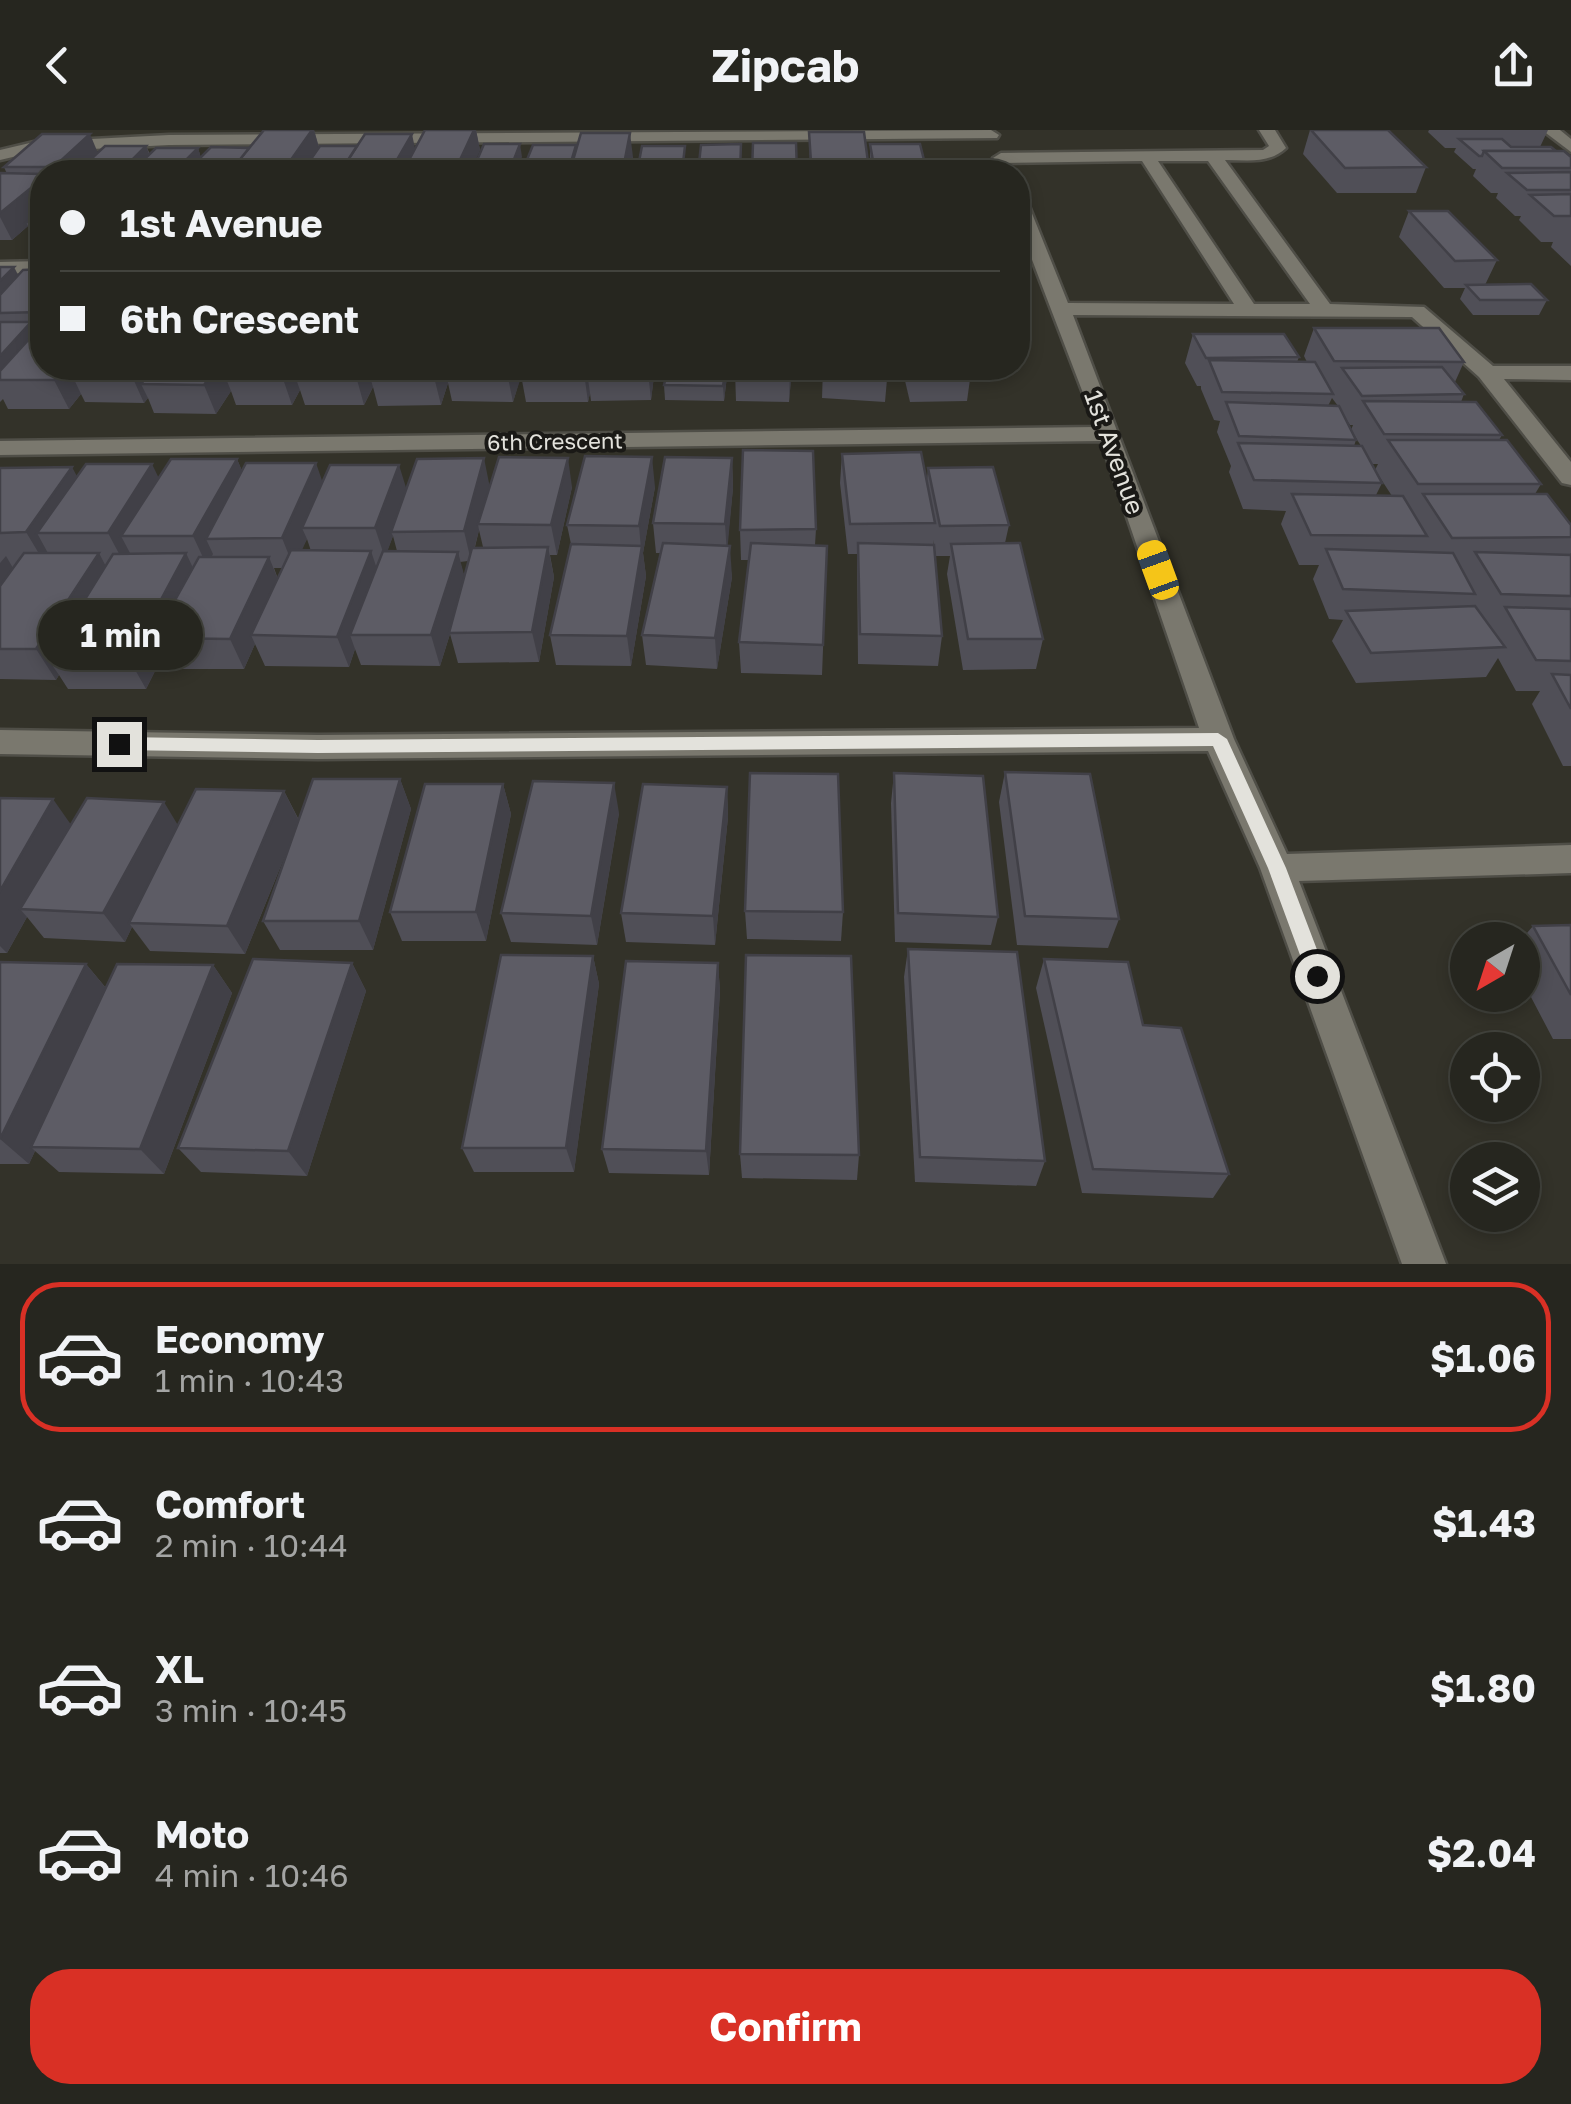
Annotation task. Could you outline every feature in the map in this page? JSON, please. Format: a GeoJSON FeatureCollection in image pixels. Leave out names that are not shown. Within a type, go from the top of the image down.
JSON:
{"type":"FeatureCollection","features":[{"type":"Feature","properties":{"kind":"street"},"geometry":{"type":"LineString","coordinates":[[1030,164],[1266,155],[1278,148],[1267,130]]}},
{"type":"Feature","properties":{"kind":"street"},"geometry":{"type":"LineString","coordinates":[[1550,130],[1571,147]]}},
{"type":"Feature","properties":{"kind":"street"},"geometry":{"type":"LineString","coordinates":[[0,155],[34,147],[169,140],[991,133],[1002,160]]}},
{"type":"Feature","properties":{"kind":"street"},"geometry":{"type":"LineString","coordinates":[[1146,157],[1249,310]]}},
{"type":"Feature","properties":{"kind":"street"},"geometry":{"type":"LineString","coordinates":[[1214,158],[1324,310]]}},
{"type":"Feature","properties":{"kind":"street","name":"1st Avenue"},"geometry":{"type":"LineString","coordinates":[[1030,265],[1060,309],[1110,434],[1218,739],[1277,868],[1424,1264]]}},
{"type":"Feature","properties":{"kind":"street"},"geometry":{"type":"LineString","coordinates":[[0,268],[30,268]]}},
{"type":"Feature","properties":{"kind":"street"},"geometry":{"type":"LineString","coordinates":[[1060,309],[1417,311],[1487,372],[1571,478]]}},
{"type":"Feature","properties":{"kind":"street"},"geometry":{"type":"LineString","coordinates":[[1487,372],[1571,373]]}},
{"type":"Feature","properties":{"kind":"street","name":"6th Crescent"},"geometry":{"type":"LineString","coordinates":[[0,448],[1110,434]]}},
{"type":"Feature","properties":{"kind":"street"},"geometry":{"type":"LineString","coordinates":[[0,742],[338,746],[1218,739]]}},
{"type":"Feature","properties":{"kind":"street"},"geometry":{"type":"LineString","coordinates":[[1277,868],[1571,859]]}},
{"type":"Feature","properties":{"kind":"building"},"geometry":{"type":"Polygon","coordinates":[[[264,130],[312,130],[291,160],[239,160],[264,130]]]}},
{"type":"Feature","properties":{"kind":"building"},"geometry":{"type":"Polygon","coordinates":[[[425,130],[474,130],[460,160],[409,160],[425,130]]]}},
{"type":"Feature","properties":{"kind":"building"},"geometry":{"type":"Polygon","coordinates":[[[1311,130],[1388,130],[1426,167],[1345,168],[1311,130]]]}},
{"type":"Feature","properties":{"kind":"building"},"geometry":{"type":"Polygon","coordinates":[[[809,132],[864,132],[868,160],[811,160],[809,132]]]}},
{"type":"Feature","properties":{"kind":"building"},"geometry":{"type":"Polygon","coordinates":[[[581,133],[630,133],[625,160],[573,160],[581,133]]]}},
{"type":"Feature","properties":{"kind":"building"},"geometry":{"type":"Polygon","coordinates":[[[42,134],[90,134],[62,160],[30,160],[30,167],[4,167],[42,134]]]}},
{"type":"Feature","properties":{"kind":"building"},"geometry":{"type":"Polygon","coordinates":[[[365,134],[412,134],[397,160],[348,160],[365,134]]]}},
{"type":"Feature","properties":{"kind":"building"},"geometry":{"type":"Polygon","coordinates":[[[1459,139],[1502,139],[1511,147],[1551,147],[1556,151],[1484,151],[1479,156],[1459,139]]]}},
{"type":"Feature","properties":{"kind":"building"},"geometry":{"type":"Polygon","coordinates":[[[753,143],[796,143],[797,160],[752,160],[753,143]]]}},
{"type":"Feature","properties":{"kind":"building"},"geometry":{"type":"Polygon","coordinates":[[[484,144],[520,144],[514,160],[477,160],[484,144]]]}},
{"type":"Feature","properties":{"kind":"building"},"geometry":{"type":"Polygon","coordinates":[[[741,144],[740,160],[699,160],[701,145],[741,144]]]}},
{"type":"Feature","properties":{"kind":"building"},"geometry":{"type":"Polygon","coordinates":[[[870,144],[920,144],[924,160],[873,160],[870,144]]]}},
{"type":"Feature","properties":{"kind":"building"},"geometry":{"type":"Polygon","coordinates":[[[533,145],[576,145],[572,160],[527,160],[533,145]]]}},
{"type":"Feature","properties":{"kind":"building"},"geometry":{"type":"Polygon","coordinates":[[[105,146],[146,146],[132,160],[90,160],[105,146]]]}},
{"type":"Feature","properties":{"kind":"building"},"geometry":{"type":"Polygon","coordinates":[[[320,146],[357,146],[348,160],[310,160],[320,146]]]}},
{"type":"Feature","properties":{"kind":"building"},"geometry":{"type":"Polygon","coordinates":[[[642,146],[685,146],[683,160],[639,160],[642,146]]]}},
{"type":"Feature","properties":{"kind":"building"},"geometry":{"type":"Polygon","coordinates":[[[211,147],[249,148],[240,160],[198,160],[211,147]]]}},
{"type":"Feature","properties":{"kind":"building"},"geometry":{"type":"Polygon","coordinates":[[[156,148],[198,148],[186,160],[144,160],[156,148]]]}},
{"type":"Feature","properties":{"kind":"building"},"geometry":{"type":"Polygon","coordinates":[[[1484,151],[1564,151],[1571,157],[1571,168],[1502,168],[1484,151]]]}},
{"type":"Feature","properties":{"kind":"building"},"geometry":{"type":"Polygon","coordinates":[[[1571,172],[1571,190],[1527,190],[1507,173],[1571,172]]]}},
{"type":"Feature","properties":{"kind":"building"},"geometry":{"type":"Polygon","coordinates":[[[0,173],[30,174],[30,189],[0,213],[0,173]]]}},
{"type":"Feature","properties":{"kind":"building"},"geometry":{"type":"Polygon","coordinates":[[[1571,194],[1571,216],[1554,216],[1530,195],[1571,194]]]}},
{"type":"Feature","properties":{"kind":"building"},"geometry":{"type":"Polygon","coordinates":[[[1409,211],[1448,211],[1497,260],[1455,261],[1409,211]]]}},
{"type":"Feature","properties":{"kind":"building"},"geometry":{"type":"Polygon","coordinates":[[[0,267],[14,267],[0,281],[0,267]]]}},
{"type":"Feature","properties":{"kind":"building"},"geometry":{"type":"Polygon","coordinates":[[[23,270],[30,270],[30,312],[0,313],[0,295],[23,270]]]}},
{"type":"Feature","properties":{"kind":"building"},"geometry":{"type":"Polygon","coordinates":[[[1531,284],[1547,300],[1480,300],[1466,285],[1531,284]]]}},
{"type":"Feature","properties":{"kind":"building"},"geometry":{"type":"Polygon","coordinates":[[[0,322],[30,322],[30,323],[0,356],[0,322]]]}},
{"type":"Feature","properties":{"kind":"building"},"geometry":{"type":"Polygon","coordinates":[[[1314,328],[1439,328],[1464,362],[1334,361],[1314,328]]]}},
{"type":"Feature","properties":{"kind":"building"},"geometry":{"type":"Polygon","coordinates":[[[1193,334],[1284,334],[1299,357],[1206,358],[1193,334]]]}},
{"type":"Feature","properties":{"kind":"building"},"geometry":{"type":"Polygon","coordinates":[[[30,338],[30,380],[0,380],[0,371],[30,338]]]}},
{"type":"Feature","properties":{"kind":"building"},"geometry":{"type":"Polygon","coordinates":[[[1209,360],[1315,362],[1333,394],[1222,392],[1209,360]]]}},
{"type":"Feature","properties":{"kind":"building"},"geometry":{"type":"Polygon","coordinates":[[[1442,367],[1464,394],[1362,396],[1342,368],[1442,367]]]}},
{"type":"Feature","properties":{"kind":"building"},"geometry":{"type":"Polygon","coordinates":[[[144,380],[208,380],[204,385],[141,384],[144,380]]]}},
{"type":"Feature","properties":{"kind":"building"},"geometry":{"type":"Polygon","coordinates":[[[665,380],[724,380],[723,386],[664,385],[665,380]]]}},
{"type":"Feature","properties":{"kind":"building"},"geometry":{"type":"Polygon","coordinates":[[[1363,401],[1476,402],[1502,435],[1384,434],[1363,401]]]}},
{"type":"Feature","properties":{"kind":"building"},"geometry":{"type":"Polygon","coordinates":[[[1226,402],[1339,406],[1356,440],[1239,436],[1226,402]]]}},
{"type":"Feature","properties":{"kind":"building"},"geometry":{"type":"Polygon","coordinates":[[[1388,440],[1507,440],[1541,484],[1418,484],[1388,440]]]}},
{"type":"Feature","properties":{"kind":"building"},"geometry":{"type":"Polygon","coordinates":[[[1238,443],[1362,446],[1382,483],[1254,480],[1238,443]]]}},
{"type":"Feature","properties":{"kind":"building"},"geometry":{"type":"Polygon","coordinates":[[[743,450],[813,451],[816,529],[740,530],[743,450]]]}},
{"type":"Feature","properties":{"kind":"building"},"geometry":{"type":"Polygon","coordinates":[[[921,452],[935,523],[850,524],[842,454],[921,452]]]}},
{"type":"Feature","properties":{"kind":"building"},"geometry":{"type":"Polygon","coordinates":[[[585,456],[652,457],[639,526],[567,525],[585,456]]]}},
{"type":"Feature","properties":{"kind":"building"},"geometry":{"type":"Polygon","coordinates":[[[499,457],[568,458],[551,525],[478,524],[499,457]]]}},
{"type":"Feature","properties":{"kind":"building"},"geometry":{"type":"Polygon","coordinates":[[[665,457],[732,458],[725,524],[653,523],[665,457]]]}},
{"type":"Feature","properties":{"kind":"building"},"geometry":{"type":"Polygon","coordinates":[[[484,458],[464,531],[391,532],[417,459],[484,458]]]}},
{"type":"Feature","properties":{"kind":"building"},"geometry":{"type":"Polygon","coordinates":[[[171,459],[237,459],[193,536],[121,536],[171,459]]]}},
{"type":"Feature","properties":{"kind":"building"},"geometry":{"type":"Polygon","coordinates":[[[246,463],[316,463],[282,538],[206,539],[246,463]]]}},
{"type":"Feature","properties":{"kind":"building"},"geometry":{"type":"Polygon","coordinates":[[[86,464],[152,464],[108,533],[37,533],[86,464]]]}},
{"type":"Feature","properties":{"kind":"building"},"geometry":{"type":"Polygon","coordinates":[[[330,465],[399,465],[375,528],[302,528],[330,465]]]}},
{"type":"Feature","properties":{"kind":"building"},"geometry":{"type":"Polygon","coordinates":[[[72,467],[26,532],[0,533],[0,468],[72,467]]]}},
{"type":"Feature","properties":{"kind":"building"},"geometry":{"type":"Polygon","coordinates":[[[993,467],[1009,525],[940,526],[928,468],[993,467]]]}},
{"type":"Feature","properties":{"kind":"building"},"geometry":{"type":"Polygon","coordinates":[[[1292,494],[1403,496],[1427,536],[1311,535],[1292,494]]]}},
{"type":"Feature","properties":{"kind":"building"},"geometry":{"type":"Polygon","coordinates":[[[1423,494],[1547,494],[1571,525],[1571,537],[1452,538],[1423,494]]]}},
{"type":"Feature","properties":{"kind":"building"},"geometry":{"type":"Polygon","coordinates":[[[663,543],[730,546],[715,638],[642,635],[663,543]]]}},
{"type":"Feature","properties":{"kind":"building"},"geometry":{"type":"Polygon","coordinates":[[[751,543],[827,546],[823,645],[739,642],[751,543]]]}},
{"type":"Feature","properties":{"kind":"building"},"geometry":{"type":"Polygon","coordinates":[[[858,543],[934,545],[942,636],[860,634],[858,543]]]}},
{"type":"Feature","properties":{"kind":"building"},"geometry":{"type":"Polygon","coordinates":[[[1020,543],[1043,639],[968,639],[951,544],[1020,543]]]}},
{"type":"Feature","properties":{"kind":"building"},"geometry":{"type":"Polygon","coordinates":[[[571,544],[642,546],[627,636],[550,635],[571,544]]]}},
{"type":"Feature","properties":{"kind":"building"},"geometry":{"type":"Polygon","coordinates":[[[548,547],[532,632],[449,633],[472,548],[548,547]]]}},
{"type":"Feature","properties":{"kind":"building"},"geometry":{"type":"Polygon","coordinates":[[[1326,549],[1453,553],[1475,594],[1343,589],[1326,549]]]}},
{"type":"Feature","properties":{"kind":"building"},"geometry":{"type":"Polygon","coordinates":[[[291,550],[371,551],[337,637],[251,635],[291,550]]]}},
{"type":"Feature","properties":{"kind":"building"},"geometry":{"type":"Polygon","coordinates":[[[383,551],[458,552],[431,635],[350,635],[383,551]]]}},
{"type":"Feature","properties":{"kind":"building"},"geometry":{"type":"Polygon","coordinates":[[[1475,552],[1571,555],[1571,596],[1501,594],[1475,552]]]}},
{"type":"Feature","properties":{"kind":"building"},"geometry":{"type":"Polygon","coordinates":[[[24,553],[99,553],[36,649],[0,649],[0,586],[24,553]]]}},
{"type":"Feature","properties":{"kind":"building"},"geometry":{"type":"Polygon","coordinates":[[[186,553],[129,659],[48,659],[113,554],[186,553]]]}},
{"type":"Feature","properties":{"kind":"building"},"geometry":{"type":"Polygon","coordinates":[[[199,557],[269,557],[230,639],[154,638],[199,557]]]}},
{"type":"Feature","properties":{"kind":"building"},"geometry":{"type":"Polygon","coordinates":[[[1475,606],[1505,647],[1371,653],[1346,611],[1475,606]]]}},
{"type":"Feature","properties":{"kind":"building"},"geometry":{"type":"Polygon","coordinates":[[[1505,607],[1571,609],[1571,661],[1536,660],[1505,607]]]}},
{"type":"Feature","properties":{"kind":"building"},"geometry":{"type":"Polygon","coordinates":[[[1552,674],[1571,675],[1571,709],[1552,674]]]}},
{"type":"Feature","properties":{"kind":"building"},"geometry":{"type":"Polygon","coordinates":[[[1005,772],[1090,774],[1119,919],[1025,916],[1005,772]]]}},
{"type":"Feature","properties":{"kind":"building"},"geometry":{"type":"Polygon","coordinates":[[[750,773],[838,774],[843,912],[745,911],[750,773]]]}},
{"type":"Feature","properties":{"kind":"building"},"geometry":{"type":"Polygon","coordinates":[[[894,773],[983,776],[998,917],[898,913],[894,773]]]}},
{"type":"Feature","properties":{"kind":"building"},"geometry":{"type":"Polygon","coordinates":[[[313,779],[400,779],[359,921],[263,921],[313,779]]]}},
{"type":"Feature","properties":{"kind":"building"},"geometry":{"type":"Polygon","coordinates":[[[533,781],[614,783],[591,916],[501,913],[533,781]]]}},
{"type":"Feature","properties":{"kind":"building"},"geometry":{"type":"Polygon","coordinates":[[[425,784],[503,784],[476,912],[390,912],[425,784]]]}},
{"type":"Feature","properties":{"kind":"building"},"geometry":{"type":"Polygon","coordinates":[[[643,784],[727,787],[713,916],[621,913],[643,784]]]}},
{"type":"Feature","properties":{"kind":"building"},"geometry":{"type":"Polygon","coordinates":[[[196,789],[284,791],[227,926],[129,923],[196,789]]]}},
{"type":"Feature","properties":{"kind":"building"},"geometry":{"type":"Polygon","coordinates":[[[0,798],[53,799],[0,891],[0,798]]]}},
{"type":"Feature","properties":{"kind":"building"},"geometry":{"type":"Polygon","coordinates":[[[87,798],[164,802],[103,913],[20,909],[87,798]]]}},
{"type":"Feature","properties":{"kind":"building"},"geometry":{"type":"Polygon","coordinates":[[[1571,925],[1571,995],[1540,939],[1540,926],[1571,925]]]}},
{"type":"Feature","properties":{"kind":"building"},"geometry":{"type":"Polygon","coordinates":[[[908,949],[1017,952],[1045,1161],[920,1157],[908,949]]]}},
{"type":"Feature","properties":{"kind":"building"},"geometry":{"type":"Polygon","coordinates":[[[501,955],[593,956],[566,1148],[462,1148],[501,955]]]}},
{"type":"Feature","properties":{"kind":"building"},"geometry":{"type":"Polygon","coordinates":[[[746,955],[851,956],[859,1155],[740,1154],[746,955]]]}},
{"type":"Feature","properties":{"kind":"building"},"geometry":{"type":"Polygon","coordinates":[[[253,959],[352,963],[288,1151],[178,1148],[253,959]]]}},
{"type":"Feature","properties":{"kind":"building"},"geometry":{"type":"Polygon","coordinates":[[[1044,959],[1128,962],[1143,1025],[1181,1028],[1229,1174],[1093,1169],[1044,959]]]}},
{"type":"Feature","properties":{"kind":"building"},"geometry":{"type":"Polygon","coordinates":[[[626,961],[718,963],[706,1151],[602,1149],[626,961]]]}},
{"type":"Feature","properties":{"kind":"building"},"geometry":{"type":"Polygon","coordinates":[[[0,962],[86,964],[0,1139],[0,962]]]}},
{"type":"Feature","properties":{"kind":"building"},"geometry":{"type":"Polygon","coordinates":[[[117,964],[213,965],[140,1149],[31,1147],[117,964]]]}},
{"type":"Feature","properties":{"kind":"route"},"geometry":{"type":"LineString","coordinates":[[119,744],[1218,739],[1277,868],[1317,976]]}}]}
